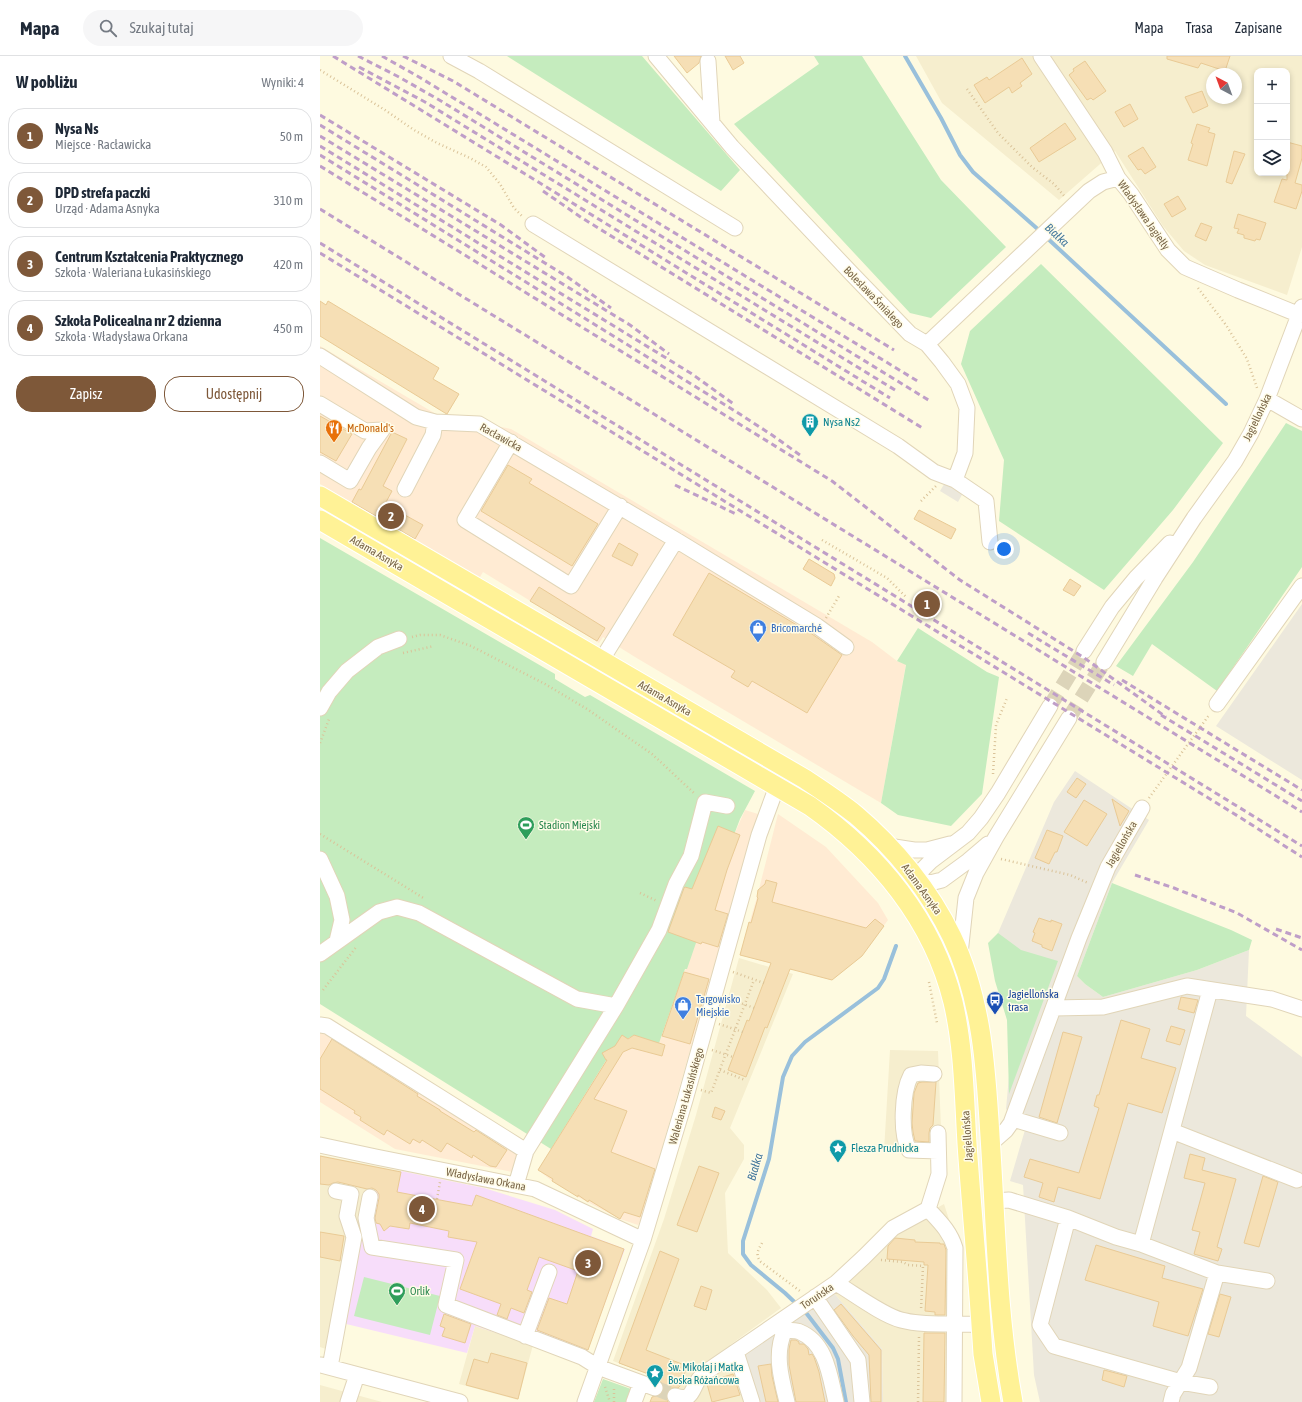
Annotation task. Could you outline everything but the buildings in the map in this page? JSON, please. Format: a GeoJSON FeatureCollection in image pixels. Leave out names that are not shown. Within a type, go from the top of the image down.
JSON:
{"type":"FeatureCollection","features":[{"type":"Feature","properties":{"kind":"main road","name":"Adama Asnyka"},"geometry":{"type":"LineString","coordinates":[[320,496],[826,793],[858,817],[888,846],[917,880],[937,908],[960,954]]}},
{"type":"Feature","properties":{"kind":"main road","name":"Adama Asnyka"},"geometry":{"type":"LineString","coordinates":[[320,520],[810,806],[838,826],[864,850],[892,881],[909,904]]}},
{"type":"Feature","properties":{"kind":"main road","name":"Jagiellońska"},"geometry":{"type":"LineString","coordinates":[[909,904],[930,940],[940,961],[953,1003],[958,1032],[962,1059],[983,1354],[991,1402]]}},
{"type":"Feature","properties":{"kind":"main road","name":"Jagiellońska"},"geometry":{"type":"LineString","coordinates":[[960,954],[972,991],[984,1053],[1002,1322],[1006,1362],[1013,1402]]}},
{"type":"Feature","properties":{"kind":"street"},"geometry":{"type":"LineString","coordinates":[[451,56],[479,71],[735,228]]}},
{"type":"Feature","properties":{"kind":"street","name":"Bolesława Śmiałego"},"geometry":{"type":"LineString","coordinates":[[656,56],[732,147],[867,290],[910,334],[928,344]]}},
{"type":"Feature","properties":{"kind":"street","name":"Władysława Jagiełły"},"geometry":{"type":"LineString","coordinates":[[1041,56],[1105,152],[1118,178],[1131,194],[1171,254],[1185,267],[1202,275],[1301,311]]}},
{"type":"Feature","properties":{"kind":"street"},"geometry":{"type":"LineString","coordinates":[[708,62],[712,123]]}},
{"type":"Feature","properties":{"kind":"street"},"geometry":{"type":"LineString","coordinates":[[955,480],[965,453],[967,408],[958,384],[928,344],[1089,191],[1103,182],[1118,178]]}},
{"type":"Feature","properties":{"kind":"street"},"geometry":{"type":"LineString","coordinates":[[533,224],[898,446],[934,472],[955,480],[986,501],[990,542]]}},
{"type":"Feature","properties":{"kind":"street","name":"Jagiellońska"},"geometry":{"type":"LineString","coordinates":[[1104,662],[1155,578],[1194,518],[1235,461],[1267,399],[1301,311]]}},
{"type":"Feature","properties":{"kind":"street","name":"Racławicka"},"geometry":{"type":"LineString","coordinates":[[320,356],[416,417],[436,422],[479,424],[620,506],[820,628],[846,646]]}},
{"type":"Feature","properties":{"kind":"street"},"geometry":{"type":"LineString","coordinates":[[1267,399],[1302,419]]}},
{"type":"Feature","properties":{"kind":"street"},"geometry":{"type":"LineString","coordinates":[[320,404],[365,431],[382,430],[350,481],[320,463]]}},
{"type":"Feature","properties":{"kind":"street"},"geometry":{"type":"LineString","coordinates":[[405,489],[433,435],[436,422]]}},
{"type":"Feature","properties":{"kind":"street"},"geometry":{"type":"LineString","coordinates":[[511,442],[465,520],[571,586],[620,506]]}},
{"type":"Feature","properties":{"kind":"street","name":"Jagiellońska"},"geometry":{"type":"LineString","coordinates":[[1084,651],[1112,607],[1136,578],[1194,518]]}},
{"type":"Feature","properties":{"kind":"street"},"geometry":{"type":"LineString","coordinates":[[590,677],[676,540]]}},
{"type":"Feature","properties":{"kind":"street"},"geometry":{"type":"LineString","coordinates":[[1217,704],[1302,586]]}},
{"type":"Feature","properties":{"kind":"street"},"geometry":{"type":"LineString","coordinates":[[325,713],[329,692],[347,671],[378,647],[400,639]]}},
{"type":"Feature","properties":{"kind":"street"},"geometry":{"type":"LineString","coordinates":[[909,904],[917,880],[923,869],[931,861],[968,833],[982,818],[1050,706]]}},
{"type":"Feature","properties":{"kind":"street","name":"Jagiellońska"},"geometry":{"type":"LineString","coordinates":[[960,954],[966,898],[976,873],[996,837],[1069,718]]}},
{"type":"Feature","properties":{"kind":"street","name":"Waleriana Łukasińskiego"},"geometry":{"type":"LineString","coordinates":[[585,1402],[643,1240],[708,1020],[759,834],[777,786]]}},
{"type":"Feature","properties":{"kind":"street"},"geometry":{"type":"LineString","coordinates":[[998,793],[1016,804]]}},
{"type":"Feature","properties":{"kind":"street"},"geometry":{"type":"LineString","coordinates":[[516,1185],[526,1151],[616,1006],[659,930],[676,884],[691,856],[705,802],[727,806]]}},
{"type":"Feature","properties":{"kind":"street","name":"Jagiellońska"},"geometry":{"type":"LineString","coordinates":[[990,1144],[1006,1130],[1013,1119],[1079,938],[1099,888],[1108,867],[1142,808]]}},
{"type":"Feature","properties":{"kind":"street","name":"Jagiellońska"},"geometry":{"type":"LineString","coordinates":[[892,881],[917,880],[930,883],[942,880],[968,862],[996,837]]}},
{"type":"Feature","properties":{"kind":"street"},"geometry":{"type":"LineString","coordinates":[[888,846],[914,850],[927,850],[957,842]]}},
{"type":"Feature","properties":{"kind":"street"},"geometry":{"type":"LineString","coordinates":[[320,859],[337,896],[342,920],[338,942]]}},
{"type":"Feature","properties":{"kind":"street"},"geometry":{"type":"LineString","coordinates":[[320,954],[379,912],[397,907],[419,912],[577,999],[616,1006]]}},
{"type":"Feature","properties":{"kind":"street"},"geometry":{"type":"LineString","coordinates":[[1054,1008],[1103,1007],[1187,986],[1272,999],[1302,1010]]}},
{"type":"Feature","properties":{"kind":"street"},"geometry":{"type":"LineString","coordinates":[[1142,1244],[1210,990]]}},
{"type":"Feature","properties":{"kind":"street"},"geometry":{"type":"LineString","coordinates":[[320,1025],[327,1026],[526,1151]]}},
{"type":"Feature","properties":{"kind":"street"},"geometry":{"type":"LineString","coordinates":[[934,1074],[922,1073],[911,1075],[907,1083],[903,1122],[905,1143],[909,1150],[938,1151]]}},
{"type":"Feature","properties":{"kind":"street"},"geometry":{"type":"LineString","coordinates":[[1013,1119],[1060,1133]]}},
{"type":"Feature","properties":{"kind":"street"},"geometry":{"type":"LineString","coordinates":[[1172,1131],[1297,1180]]}},
{"type":"Feature","properties":{"kind":"street"},"geometry":{"type":"LineString","coordinates":[[836,1283],[893,1228],[928,1209],[939,1174],[938,1133]]}},
{"type":"Feature","properties":{"kind":"street","name":"Władysława Orkana"},"geometry":{"type":"LineString","coordinates":[[320,1145],[536,1189],[643,1240]]}},
{"type":"Feature","properties":{"kind":"street"},"geometry":{"type":"LineString","coordinates":[[336,1192],[351,1194],[347,1216],[354,1237],[325,1366],[460,1402]]}},
{"type":"Feature","properties":{"kind":"street"},"geometry":{"type":"LineString","coordinates":[[370,1197],[366,1218],[372,1247],[456,1260],[446,1305],[582,1357],[598,1367],[655,1388]]}},
{"type":"Feature","properties":{"kind":"street"},"geometry":{"type":"LineString","coordinates":[[994,1201],[1009,1200],[1068,1218],[1217,1272],[1267,1281]]}},
{"type":"Feature","properties":{"kind":"street"},"geometry":{"type":"LineString","coordinates":[[928,1209],[947,1229],[953,1240],[955,1248],[954,1402]]}},
{"type":"Feature","properties":{"kind":"street"},"geometry":{"type":"LineString","coordinates":[[1068,1218],[1040,1325],[1054,1346],[1181,1382],[1210,1387]]}},
{"type":"Feature","properties":{"kind":"street"},"geometry":{"type":"LineString","coordinates":[[525,1336],[549,1272]]}},
{"type":"Feature","properties":{"kind":"street"},"geometry":{"type":"LineString","coordinates":[[1171,1402],[1173,1394],[1189,1368],[1217,1272]]}},
{"type":"Feature","properties":{"kind":"street","name":"Toruńska"},"geometry":{"type":"LineString","coordinates":[[676,1396],[684,1398],[688,1397],[698,1380],[706,1372],[785,1322],[813,1298],[836,1283],[890,1316],[900,1320],[919,1323],[981,1325]]}},
{"type":"Feature","properties":{"kind":"street"},"geometry":{"type":"LineString","coordinates":[[813,1298],[858,1360],[862,1402]]}},
{"type":"Feature","properties":{"kind":"street"},"geometry":{"type":"LineString","coordinates":[[787,1402],[779,1359],[781,1339],[785,1322],[798,1332],[805,1334],[818,1346],[828,1367],[836,1402]]}},
{"type":"Feature","properties":{"kind":"street"},"geometry":{"type":"LineString","coordinates":[[736,1352],[752,1402]]}},
{"type":"Feature","properties":{"kind":"street"},"geometry":{"type":"LineString","coordinates":[[348,1402],[357,1375]]}},
{"type":"Feature","properties":{"kind":"street"},"geometry":{"type":"LineString","coordinates":[[634,1402],[641,1383]]}},
{"type":"Feature","properties":{"kind":"path"},"geometry":{"type":"LineString","coordinates":[[320,70],[414,130],[437,143],[470,158],[486,168],[500,184],[514,208],[525,219],[533,224]]}},
{"type":"Feature","properties":{"kind":"path"},"geometry":{"type":"LineString","coordinates":[[967,89],[998,133],[1032,167],[1054,184],[1073,206]]}},
{"type":"Feature","properties":{"kind":"path"},"geometry":{"type":"LineString","coordinates":[[1202,275],[1197,287],[1226,326],[1247,359],[1257,388],[1267,399]]}},
{"type":"Feature","properties":{"kind":"path"},"geometry":{"type":"LineString","coordinates":[[822,540],[888,578],[906,598]]}},
{"type":"Feature","properties":{"kind":"path"},"geometry":{"type":"LineString","coordinates":[[820,628],[839,596]]}},
{"type":"Feature","properties":{"kind":"path"},"geometry":{"type":"LineString","coordinates":[[400,639],[420,635],[440,635],[471,646],[545,684],[587,709],[652,754],[705,802]]}},
{"type":"Feature","properties":{"kind":"path"},"geometry":{"type":"LineString","coordinates":[[398,655],[434,646]]}},
{"type":"Feature","properties":{"kind":"path"},"geometry":{"type":"LineString","coordinates":[[998,793],[992,779],[996,725],[1007,698]]}},
{"type":"Feature","properties":{"kind":"path"},"geometry":{"type":"LineString","coordinates":[[1142,808],[1217,704]]}},
{"type":"Feature","properties":{"kind":"path"},"geometry":{"type":"LineString","coordinates":[[320,743],[325,713]]}},
{"type":"Feature","properties":{"kind":"path"},"geometry":{"type":"LineString","coordinates":[[320,834],[427,901]]}},
{"type":"Feature","properties":{"kind":"path"},"geometry":{"type":"LineString","coordinates":[[1001,859],[1070,875],[1099,888]]}},
{"type":"Feature","properties":{"kind":"path"},"geometry":{"type":"LineString","coordinates":[[323,990],[361,941]]}},
{"type":"Feature","properties":{"kind":"path"},"geometry":{"type":"LineString","coordinates":[[722,968],[764,983]]}},
{"type":"Feature","properties":{"kind":"path"},"geometry":{"type":"LineString","coordinates":[[928,979],[937,1023]]}},
{"type":"Feature","properties":{"kind":"path"},"geometry":{"type":"LineString","coordinates":[[689,1086],[711,1093],[754,980]]}},
{"type":"Feature","properties":{"kind":"path"},"geometry":{"type":"LineString","coordinates":[[715,994],[754,1008]]}},
{"type":"Feature","properties":{"kind":"path"},"geometry":{"type":"LineString","coordinates":[[708,1020],[742,1032]]}},
{"type":"Feature","properties":{"kind":"path"},"geometry":{"type":"LineString","coordinates":[[700,1045],[733,1057]]}},
{"type":"Feature","properties":{"kind":"path"},"geometry":{"type":"LineString","coordinates":[[720,1070],[745,1080]]}},
{"type":"Feature","properties":{"kind":"path"},"geometry":{"type":"LineString","coordinates":[[437,1199],[439,1186]]}},
{"type":"Feature","properties":{"kind":"path"},"geometry":{"type":"LineString","coordinates":[[762,1243],[758,1251],[757,1258],[797,1290],[813,1298]]}},
{"type":"Feature","properties":{"kind":"path"},"geometry":{"type":"LineString","coordinates":[[864,1257],[903,1262],[908,1265],[923,1266],[922,1305],[919,1323],[918,1402]]}},
{"type":"Feature","properties":{"kind":"shaded area"},"geometry":{"type":"Polygon","coordinates":[[[916,56],[1302,56],[1302,247],[1287,295],[1205,265],[1184,251],[1163,226],[1115,151],[1059,200],[942,103],[916,56]]]}},
{"type":"Feature","properties":{"kind":"shaded area"},"geometry":{"type":"Polygon","coordinates":[[[320,346],[436,414],[511,429],[872,642],[897,661],[906,664],[881,803],[603,637],[599,643],[483,572],[480,577],[320,484],[320,346]]]}},
{"type":"Feature","properties":{"kind":"shaded area"},"geometry":{"type":"Polygon","coordinates":[[[946,481],[964,491],[958,502],[940,491],[946,481]]]}},
{"type":"Feature","properties":{"kind":"shaded area"},"geometry":{"type":"Polygon","coordinates":[[[1302,604],[1302,780],[1216,726],[1302,604]]]}},
{"type":"Feature","properties":{"kind":"shaded area"},"geometry":{"type":"Polygon","coordinates":[[[1075,771],[1149,820],[1112,883],[1077,976],[1103,997],[1197,970],[1249,950],[1246,1016],[1302,1057],[1302,1402],[1040,1402],[1034,1375],[1023,1185],[1010,1181],[1025,1130],[1006,1109],[1013,1032],[998,933],[1054,802],[1075,771]]]}},
{"type":"Feature","properties":{"kind":"shaded area","name":"Targowisko Miejskie"},"geometry":{"type":"Polygon","coordinates":[[[745,810],[758,814],[642,1218],[638,1225],[620,1219],[578,1197],[552,1181],[538,1170],[615,1046],[634,1035],[663,1034],[726,853],[745,810]]]}},
{"type":"Feature","properties":{"kind":"shaded area"},"geometry":{"type":"Polygon","coordinates":[[[778,814],[826,847],[878,903],[888,920],[862,956],[831,980],[740,955],[757,897],[778,814]]]}},
{"type":"Feature","properties":{"kind":"shaded area"},"geometry":{"type":"Polygon","coordinates":[[[739,958],[793,974],[730,1128],[744,1145],[744,1159],[725,1193],[728,1253],[767,1290],[781,1308],[730,1345],[747,1402],[650,1402],[658,1378],[613,1361],[664,1219],[696,1115],[739,958]]]}},
{"type":"Feature","properties":{"kind":"shaded area"},"geometry":{"type":"Polygon","coordinates":[[[320,1029],[519,1153],[512,1172],[395,1149],[320,1102],[320,1029]]]}},
{"type":"Feature","properties":{"kind":"shaded area"},"geometry":{"type":"Polygon","coordinates":[[[890,1050],[938,1051],[942,1155],[884,1151],[890,1050]]]}},
{"type":"Feature","properties":{"kind":"shaded area"},"geometry":{"type":"Polygon","coordinates":[[[320,1155],[401,1171],[397,1193],[370,1222],[360,1238],[329,1350],[320,1347],[320,1155]]]}},
{"type":"Feature","properties":{"kind":"shaded area"},"geometry":{"type":"Polygon","coordinates":[[[401,1171],[484,1188],[555,1210],[593,1229],[591,1236],[625,1249],[583,1363],[475,1326],[467,1353],[342,1323],[360,1238],[359,1220],[370,1222],[376,1190],[393,1194],[397,1193],[401,1171]]]}},
{"type":"Feature","properties":{"kind":"shaded area"},"geometry":{"type":"Polygon","coordinates":[[[944,1204],[957,1244],[963,1336],[959,1402],[883,1402],[882,1349],[833,1292],[890,1234],[944,1204]]]}},
{"type":"Feature","properties":{"kind":"shaded area"},"geometry":{"type":"Polygon","coordinates":[[[833,1292],[882,1349],[883,1402],[747,1402],[735,1362],[833,1292]]]}},
{"type":"Feature","properties":{"kind":"shaded area"},"geometry":{"type":"Polygon","coordinates":[[[475,1326],[533,1345],[518,1400],[459,1384],[475,1326]]]}},
{"type":"Feature","properties":{"kind":"shaded area"},"geometry":{"type":"Polygon","coordinates":[[[320,1385],[382,1402],[320,1402],[320,1385]]]}},
{"type":"Feature","properties":{"kind":"green space"},"geometry":{"type":"Polygon","coordinates":[[[507,56],[642,56],[740,170],[721,191],[507,56]]]}},
{"type":"Feature","properties":{"kind":"green space"},"geometry":{"type":"Polygon","coordinates":[[[814,56],[862,56],[941,180],[1006,247],[931,318],[910,313],[734,124],[819,64],[814,56]]]}},
{"type":"Feature","properties":{"kind":"green space"},"geometry":{"type":"Polygon","coordinates":[[[1041,264],[1223,443],[1173,510],[1104,590],[999,521],[1004,460],[961,364],[970,331],[1041,264]]]}},
{"type":"Feature","properties":{"kind":"green space"},"geometry":{"type":"Polygon","coordinates":[[[1286,423],[1302,431],[1302,567],[1217,691],[1152,644],[1133,676],[1116,666],[1193,562],[1286,423]]]}},
{"type":"Feature","properties":{"kind":"green space","name":"Stadion Miejski"},"geometry":{"type":"Polygon","coordinates":[[[320,538],[555,674],[555,679],[585,697],[590,695],[755,791],[740,819],[727,853],[687,969],[685,969],[659,1043],[634,1035],[615,1046],[551,1149],[320,1004],[320,538]]]}},
{"type":"Feature","properties":{"kind":"green space"},"geometry":{"type":"Polygon","coordinates":[[[918,628],[987,672],[999,677],[982,794],[951,826],[898,815],[881,803],[906,665],[897,661],[918,628]]]}},
{"type":"Feature","properties":{"kind":"green space"},"geometry":{"type":"Polygon","coordinates":[[[1112,883],[1231,930],[1252,940],[1249,950],[1197,970],[1103,997],[1077,976],[1112,883]]]}},
{"type":"Feature","properties":{"kind":"green space"},"geometry":{"type":"Polygon","coordinates":[[[998,933],[1021,950],[1058,961],[1009,1094],[1007,1020],[995,981],[988,943],[998,933]]]}},
{"type":"Feature","properties":{"kind":"green space","name":"Orlik"},"geometry":{"type":"Polygon","coordinates":[[[364,1277],[440,1296],[430,1335],[354,1316],[364,1277]]]}},
{"type":"Feature","properties":{"kind":"green space"},"geometry":{"type":"Polygon","coordinates":[[[603,1379],[631,1389],[626,1402],[594,1402],[603,1379]]]}},
{"type":"Feature","properties":{"kind":"waterway","name":"Białka"},"geometry":{"type":"LineString","coordinates":[[905,56],[941,118],[960,155],[973,172],[1041,232]]}},
{"type":"Feature","properties":{"kind":"waterway","name":"Białka"},"geometry":{"type":"LineString","coordinates":[[1046,237],[1226,404]]}},
{"type":"Feature","properties":{"kind":"waterway","name":"Białka"},"geometry":{"type":"LineString","coordinates":[[846,1402],[838,1359],[833,1348],[807,1314],[785,1293],[751,1265],[743,1254],[743,1241],[769,1159],[783,1077],[792,1056],[805,1042],[878,988],[884,979],[896,946]]}},
{"type":"Feature","properties":{"kind":"tunnel"},"geometry":{"type":"LineString","coordinates":[[1050,706],[1084,651]]}},
{"type":"Feature","properties":{"kind":"tunnel"},"geometry":{"type":"LineString","coordinates":[[1069,718],[1104,662]]}},
{"type":"Feature","properties":{"kind":"tunnel"},"geometry":{"type":"LineString","coordinates":[[655,1388],[675,1396]]}},
{"type":"Feature","properties":{"kind":"railway"},"geometry":{"type":"LineString","coordinates":[[333,56],[890,398]]}},
{"type":"Feature","properties":{"kind":"railway"},"geometry":{"type":"LineString","coordinates":[[358,56],[441,101],[930,401]]}},
{"type":"Feature","properties":{"kind":"railway"},"geometry":{"type":"LineString","coordinates":[[382,56],[419,77],[919,382]]}},
{"type":"Feature","properties":{"kind":"railway"},"geometry":{"type":"LineString","coordinates":[[403,56],[453,81],[894,350]]}},
{"type":"Feature","properties":{"kind":"railway"},"geometry":{"type":"LineString","coordinates":[[359,67],[425,102],[895,390]]}},
{"type":"Feature","properties":{"kind":"railway"},"geometry":{"type":"LineString","coordinates":[[320,115],[501,225],[546,258]]}},
{"type":"Feature","properties":{"kind":"railway"},"geometry":{"type":"LineString","coordinates":[[320,125],[566,276],[611,308]]}},
{"type":"Feature","properties":{"kind":"railway"},"geometry":{"type":"LineString","coordinates":[[320,136],[630,325],[669,354]]}},
{"type":"Feature","properties":{"kind":"railway"},"geometry":{"type":"LineString","coordinates":[[320,146],[692,374],[735,405]]}},
{"type":"Feature","properties":{"kind":"railway"},"geometry":{"type":"LineString","coordinates":[[320,155],[735,411],[800,455]]}},
{"type":"Feature","properties":{"kind":"railway"},"geometry":{"type":"LineString","coordinates":[[320,166],[832,481],[960,580],[1083,657],[1166,717]]}},
{"type":"Feature","properties":{"kind":"railway"},"geometry":{"type":"LineString","coordinates":[[543,191],[582,218],[924,429]]}},
{"type":"Feature","properties":{"kind":"railway"},"geometry":{"type":"LineString","coordinates":[[320,209],[1302,812]]}},
{"type":"Feature","properties":{"kind":"railway"},"geometry":{"type":"LineString","coordinates":[[320,243],[1302,846]]}},
{"type":"Feature","properties":{"kind":"railway"},"geometry":{"type":"LineString","coordinates":[[320,253],[1241,818],[1302,857]]}},
{"type":"Feature","properties":{"kind":"railway"},"geometry":{"type":"LineString","coordinates":[[675,485],[736,514]]}},
{"type":"Feature","properties":{"kind":"railway"},"geometry":{"type":"LineString","coordinates":[[1028,633],[1114,685]]}},
{"type":"Feature","properties":{"kind":"railway"},"geometry":{"type":"LineString","coordinates":[[1122,680],[1302,790]]}},
{"type":"Feature","properties":{"kind":"railway"},"geometry":{"type":"LineString","coordinates":[[1161,715],[1302,801]]}},
{"type":"Feature","properties":{"kind":"railway"},"geometry":{"type":"LineString","coordinates":[[1135,875],[1174,888],[1237,913],[1302,950]]}},
{"type":"Feature","properties":{"kind":"railway"},"geometry":{"type":"LineString","coordinates":[[1276,929],[1302,938]]}},
{"type":"Feature","properties":{"kind":"place","name":"Nysa Ns2"},"geometry":{"type":"Point","coordinates":[810,437]}},
{"type":"Feature","properties":{"kind":"place","name":"McDonald's"},"geometry":{"type":"Point","coordinates":[334,443]}},
{"type":"Feature","properties":{"kind":"place","name":"DPD strefa paczki"},"geometry":{"type":"Point","coordinates":[391,516]}},
{"type":"Feature","properties":{"kind":"place","name":"Nysa Ns"},"geometry":{"type":"Point","coordinates":[927,604]}},
{"type":"Feature","properties":{"kind":"place","name":"Bricomarché"},"geometry":{"type":"Point","coordinates":[758,643]}},
{"type":"Feature","properties":{"kind":"place","name":"Stadion Miejski"},"geometry":{"type":"Point","coordinates":[526,840]}},
{"type":"Feature","properties":{"kind":"place","name":"Jagiellońska trasa"},"geometry":{"type":"Point","coordinates":[995,1015]}},
{"type":"Feature","properties":{"kind":"place","name":"Targowisko Miejskie"},"geometry":{"type":"Point","coordinates":[683,1020]}},
{"type":"Feature","properties":{"kind":"place","name":"Flesza Prudnicka"},"geometry":{"type":"Point","coordinates":[838,1163]}},
{"type":"Feature","properties":{"kind":"place","name":"Szkoła Policealna nr 2 dzienna"},"geometry":{"type":"Point","coordinates":[422,1209]}},
{"type":"Feature","properties":{"kind":"place","name":"Centrum Kształcenia Praktycznego"},"geometry":{"type":"Point","coordinates":[588,1263]}},
{"type":"Feature","properties":{"kind":"place","name":"Orlik"},"geometry":{"type":"Point","coordinates":[397,1306]}},
{"type":"Feature","properties":{"kind":"place","name":"Św. Mikołaj i Matka Boska Różańcowa"},"geometry":{"type":"Point","coordinates":[655,1388]}}]}
